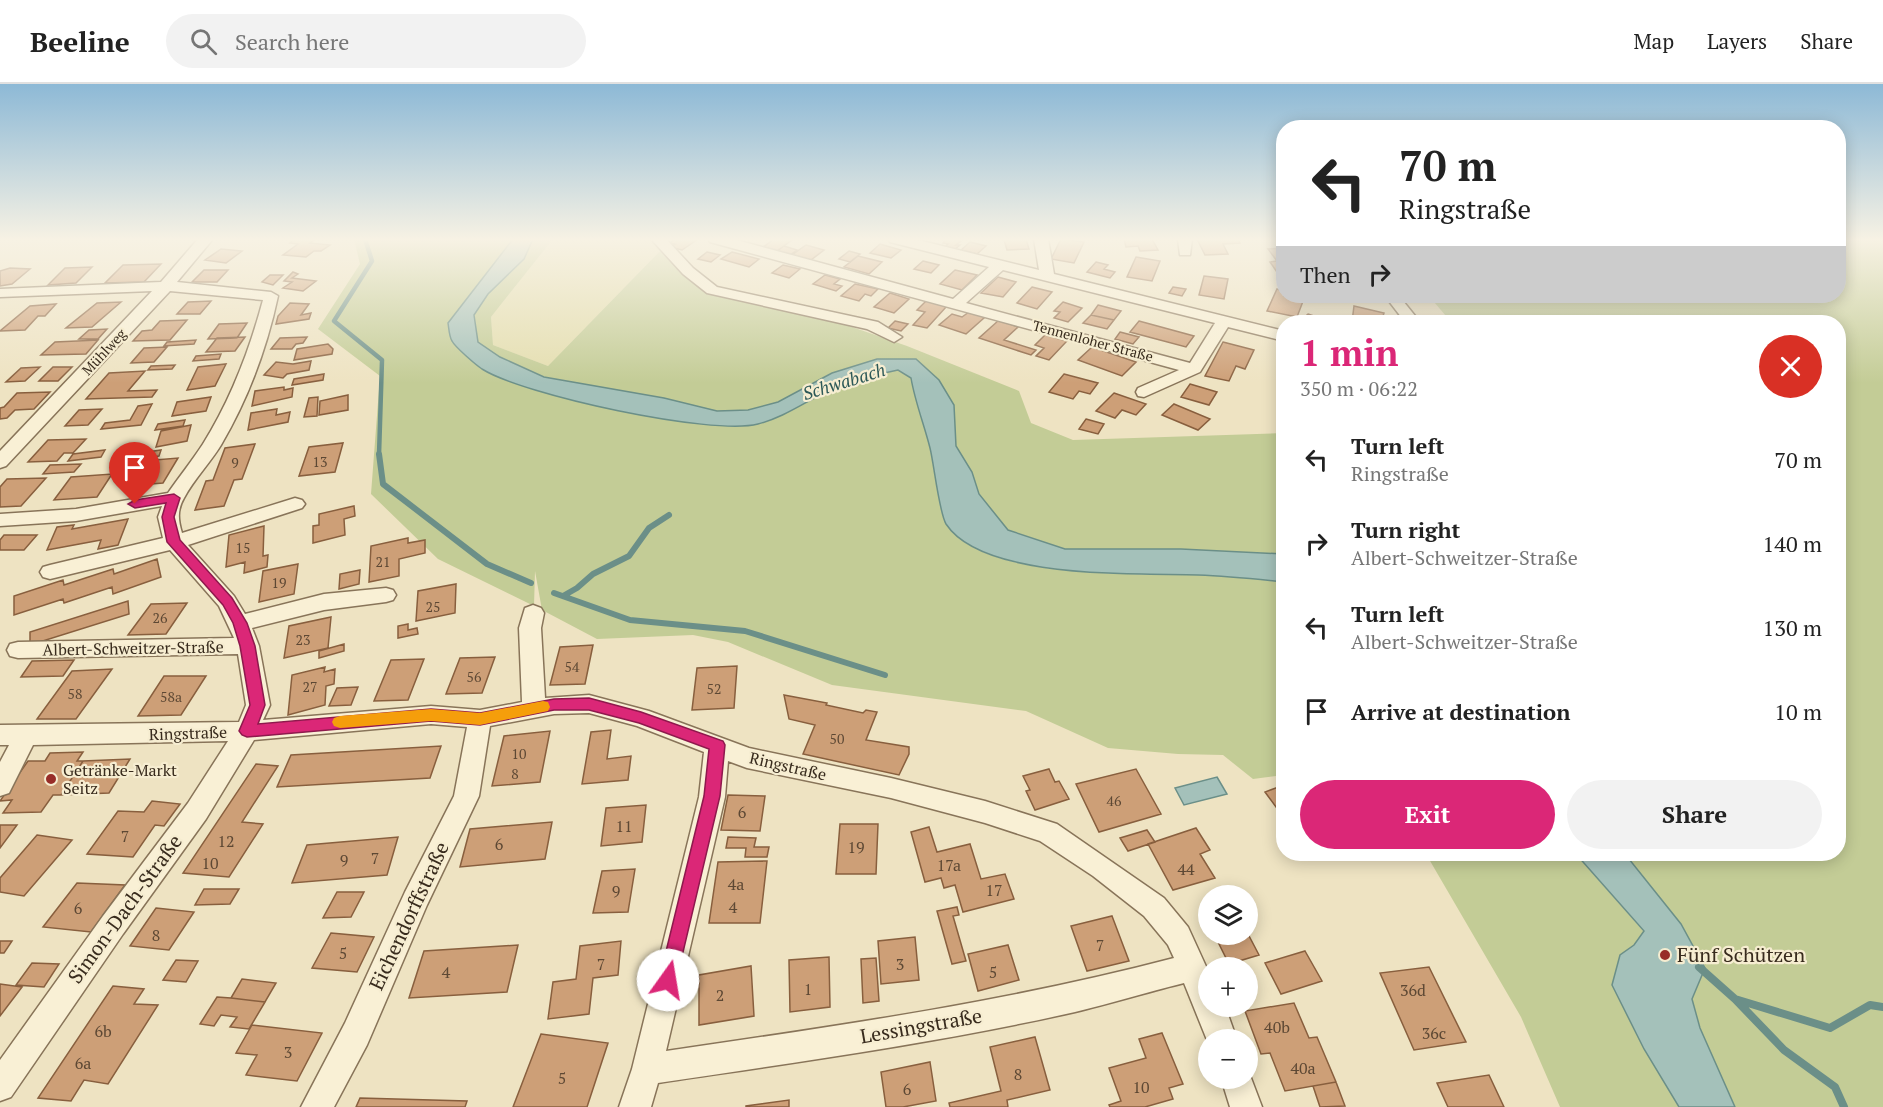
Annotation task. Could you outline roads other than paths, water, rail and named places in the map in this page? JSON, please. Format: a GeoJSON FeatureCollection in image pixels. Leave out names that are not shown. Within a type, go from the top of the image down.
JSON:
{"type":"FeatureCollection","features":[{"type":"Feature","properties":{"kind":"street","name":"Mühlweg"},"geometry":{"type":"LineString","coordinates":[[0,462],[165,287]]}},
{"type":"Feature","properties":{"kind":"street"},"geometry":{"type":"LineString","coordinates":[[0,293],[169,287]]}},
{"type":"Feature","properties":{"kind":"street"},"geometry":{"type":"LineString","coordinates":[[174,542],[168,517],[174,498],[211,446],[232,408],[263,330],[271,296],[186,287]]}},
{"type":"Feature","properties":{"kind":"street"},"geometry":{"type":"LineString","coordinates":[[708,287],[712,290],[872,325],[894,337]]}},
{"type":"Feature","properties":{"kind":"street","name":"Tennenloher Straße"},"geometry":{"type":"LineString","coordinates":[[895,287],[1194,369]]}},
{"type":"Feature","properties":{"kind":"street"},"geometry":{"type":"LineString","coordinates":[[957,303],[975,287]]}},
{"type":"Feature","properties":{"kind":"street"},"geometry":{"type":"LineString","coordinates":[[1087,287],[1276,334]]}},
{"type":"Feature","properties":{"kind":"street"},"geometry":{"type":"LineString","coordinates":[[1398,303],[1407,315]]}},
{"type":"Feature","properties":{"kind":"street"},"geometry":{"type":"LineString","coordinates":[[1194,369],[1225,320]]}},
{"type":"Feature","properties":{"kind":"street","name":"Tennenloher Straße"},"geometry":{"type":"LineString","coordinates":[[1144,392],[1194,369]]}},
{"type":"Feature","properties":{"kind":"street"},"geometry":{"type":"LineString","coordinates":[[0,520],[76,515],[174,498]]}},
{"type":"Feature","properties":{"kind":"street"},"geometry":{"type":"LineString","coordinates":[[50,572],[174,542],[295,504]]}},
{"type":"Feature","properties":{"kind":"street","name":"Albert-Schweitzer-Straße"},"geometry":{"type":"LineString","coordinates":[[174,542],[227,601],[240,623],[248,646],[258,705],[247,731]]}},
{"type":"Feature","properties":{"kind":"street","name":"Albert-Schweitzer-Straße"},"geometry":{"type":"LineString","coordinates":[[240,623],[324,602],[386,595]]}},
{"type":"Feature","properties":{"kind":"street"},"geometry":{"type":"LineString","coordinates":[[533,613],[531,640],[534,708]]}},
{"type":"Feature","properties":{"kind":"street","name":"Albert-Schweitzer-Straße"},"geometry":{"type":"LineString","coordinates":[[18,650],[248,646]]}},
{"type":"Feature","properties":{"kind":"street","name":"Ringstraße"},"geometry":{"type":"LineString","coordinates":[[0,735],[247,731],[431,715],[480,719],[554,705],[589,704],[641,718],[747,758],[891,788],[985,812],[1048,832],[1102,868],[1154,907],[1178,936],[1198,981]]}},
{"type":"Feature","properties":{"kind":"street","name":"Eichendorffstraße"},"geometry":{"type":"LineString","coordinates":[[317,1107],[356,1034],[415,901],[466,796],[480,719]]}},
{"type":"Feature","properties":{"kind":"street","name":"Simon-Dach-Straße"},"geometry":{"type":"LineString","coordinates":[[0,1086],[106,934],[196,811],[247,731]]}},
{"type":"Feature","properties":{"kind":"street"},"geometry":{"type":"LineString","coordinates":[[0,786],[26,736]]}},
{"type":"Feature","properties":{"kind":"street"},"geometry":{"type":"LineString","coordinates":[[635,1107],[647,1069],[712,796],[717,745]]}},
{"type":"Feature","properties":{"kind":"street","name":"Lessingstraße"},"geometry":{"type":"LineString","coordinates":[[647,1069],[828,1042],[1017,1009],[1076,997],[1192,967]]}},
{"type":"Feature","properties":{"kind":"street"},"geometry":{"type":"LineString","coordinates":[[1240,1089],[1246,1107]]}},
{"type":"Feature","properties":{"kind":"water","name":"Schwabach"},"geometry":{"type":"Polygon","coordinates":[[[476,287],[495,287],[474,315],[478,342],[500,357],[544,377],[664,398],[717,411],[748,410],[778,402],[832,373],[877,359],[916,359],[939,380],[954,405],[956,446],[972,472],[979,494],[1008,530],[1065,549],[1181,549],[1276,554],[1276,581],[1209,575],[1063,570],[992,555],[965,542],[946,524],[943,518],[930,448],[911,378],[898,370],[842,385],[784,414],[758,424],[735,426],[701,424],[618,411],[575,401],[504,379],[482,369],[454,344],[448,323],[476,287]]]}},
{"type":"Feature","properties":{"kind":"water"},"geometry":{"type":"Polygon","coordinates":[[[1217,777],[1227,794],[1184,805],[1175,788],[1217,777]]]}},
{"type":"Feature","properties":{"kind":"water"},"geometry":{"type":"Polygon","coordinates":[[[1582,861],[1631,861],[1681,924],[1705,968],[1692,999],[1700,1028],[1735,1107],[1679,1107],[1644,1049],[1612,985],[1620,955],[1634,945],[1644,931],[1582,861]]]}},
{"type":"Feature","properties":{"kind":"waterway"},"geometry":{"type":"LineString","coordinates":[[356,287],[334,321],[382,360],[379,454]]}},
{"type":"Feature","properties":{"kind":"waterway"},"geometry":{"type":"LineString","coordinates":[[379,454],[383,484],[487,564],[531,583]]}},
{"type":"Feature","properties":{"kind":"waterway"},"geometry":{"type":"LineString","coordinates":[[563,596],[577,588],[593,574],[629,556],[649,528],[669,515]]}},
{"type":"Feature","properties":{"kind":"waterway"},"geometry":{"type":"LineString","coordinates":[[554,593],[630,620],[745,631],[885,675]]}},
{"type":"Feature","properties":{"kind":"waterway"},"geometry":{"type":"LineString","coordinates":[[1699,967],[1735,999]]}},
{"type":"Feature","properties":{"kind":"waterway"},"geometry":{"type":"LineString","coordinates":[[1735,999],[1830,1028],[1870,1005],[1883,1007]]}},
{"type":"Feature","properties":{"kind":"waterway"},"geometry":{"type":"LineString","coordinates":[[1735,999],[1784,1050],[1835,1087],[1844,1107]]}},
{"type":"Feature","properties":{"kind":"place","name":"Getränke-Markt Seitz"},"geometry":{"type":"Point","coordinates":[51,779]}},
{"type":"Feature","properties":{"kind":"place","name":"Fünf Schützen"},"geometry":{"type":"Point","coordinates":[1665,955]}}]}
